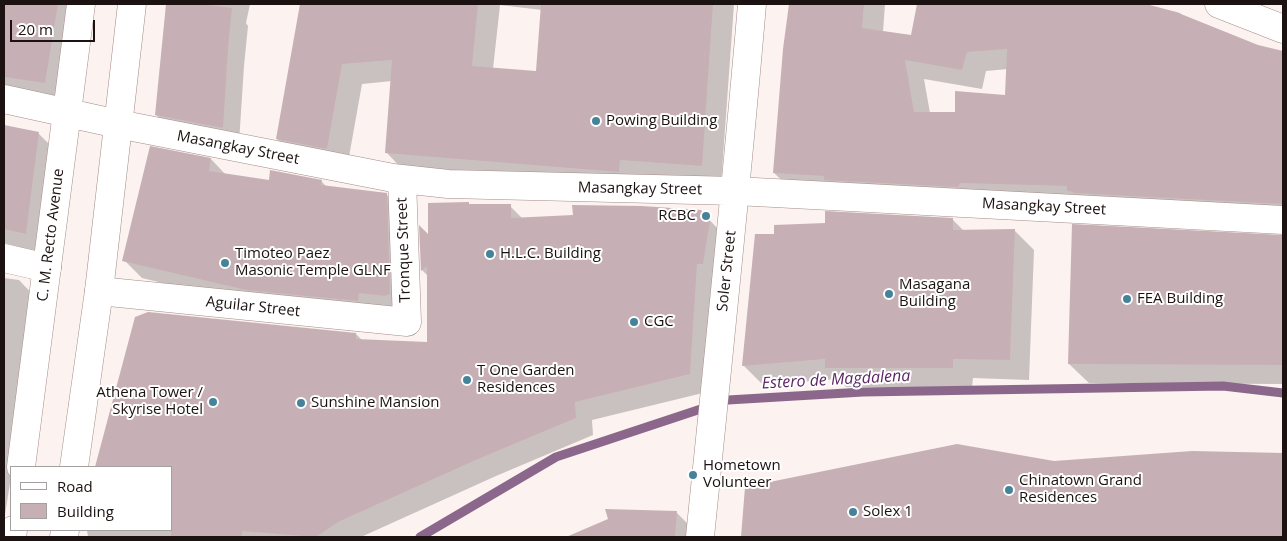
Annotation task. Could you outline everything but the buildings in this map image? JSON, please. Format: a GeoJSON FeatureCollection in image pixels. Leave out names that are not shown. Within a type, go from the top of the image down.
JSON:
{"type":"FeatureCollection","features":[{"type":"Feature","properties":{"kind":"street","name":"C. M. Recto Avenue"},"geometry":{"type":"LineString","coordinates":[[21,466],[81,4]]}},
{"type":"Feature","properties":{"kind":"street"},"geometry":{"type":"LineString","coordinates":[[74,466],[100,291],[132,4]]}},
{"type":"Feature","properties":{"kind":"street","name":"Soler Street"},"geometry":{"type":"LineString","coordinates":[[700,537],[716,368],[736,191],[752,4]]}},
{"type":"Feature","properties":{"kind":"street"},"geometry":{"type":"LineString","coordinates":[[1219,4],[1283,29]]}},
{"type":"Feature","properties":{"kind":"street","name":"Masangkay Street"},"geometry":{"type":"LineString","coordinates":[[4,99],[118,124],[402,179],[448,184],[736,191],[1283,220]]}},
{"type":"Feature","properties":{"kind":"street","name":"Tronque Street"},"geometry":{"type":"LineString","coordinates":[[402,179],[407,322]]}},
{"type":"Feature","properties":{"kind":"street"},"geometry":{"type":"LineString","coordinates":[[4,258],[47,268]]}},
{"type":"Feature","properties":{"kind":"street","name":"Aguilar Street"},"geometry":{"type":"LineString","coordinates":[[100,291],[407,322]]}},
{"type":"Feature","properties":{"kind":"waterway","name":"Estero de Magdalena"},"geometry":{"type":"LineString","coordinates":[[420,537],[556,457],[728,400],[863,392],[1223,386],[1283,393]]}},
{"type":"Feature","properties":{"kind":"place","name":"Powing Building"},"geometry":{"type":"Point","coordinates":[596,121]}},
{"type":"Feature","properties":{"kind":"place","name":"RCBC"},"geometry":{"type":"Point","coordinates":[706,216]}},
{"type":"Feature","properties":{"kind":"place","name":"H.L.C. Building"},"geometry":{"type":"Point","coordinates":[490,254]}},
{"type":"Feature","properties":{"kind":"place","name":"Timoteo Paez Masonic Temple GLNF"},"geometry":{"type":"Point","coordinates":[225,263]}},
{"type":"Feature","properties":{"kind":"place","name":"Masagana Building"},"geometry":{"type":"Point","coordinates":[889,294]}},
{"type":"Feature","properties":{"kind":"place","name":"FEA Building"},"geometry":{"type":"Point","coordinates":[1127,299]}},
{"type":"Feature","properties":{"kind":"place","name":"CGC"},"geometry":{"type":"Point","coordinates":[634,322]}},
{"type":"Feature","properties":{"kind":"place","name":"T One Garden Residences"},"geometry":{"type":"Point","coordinates":[467,380]}},
{"type":"Feature","properties":{"kind":"place","name":"Athena Tower / Skyrise Hotel"},"geometry":{"type":"Point","coordinates":[213,402]}},
{"type":"Feature","properties":{"kind":"place","name":"Sunshine Mansion"},"geometry":{"type":"Point","coordinates":[301,403]}},
{"type":"Feature","properties":{"kind":"place","name":"Hometown Volunteer"},"geometry":{"type":"Point","coordinates":[693,475]}},
{"type":"Feature","properties":{"kind":"place","name":"Chinatown Grand Residences"},"geometry":{"type":"Point","coordinates":[1009,490]}},
{"type":"Feature","properties":{"kind":"place","name":"Solex 1"},"geometry":{"type":"Point","coordinates":[853,512]}}]}
